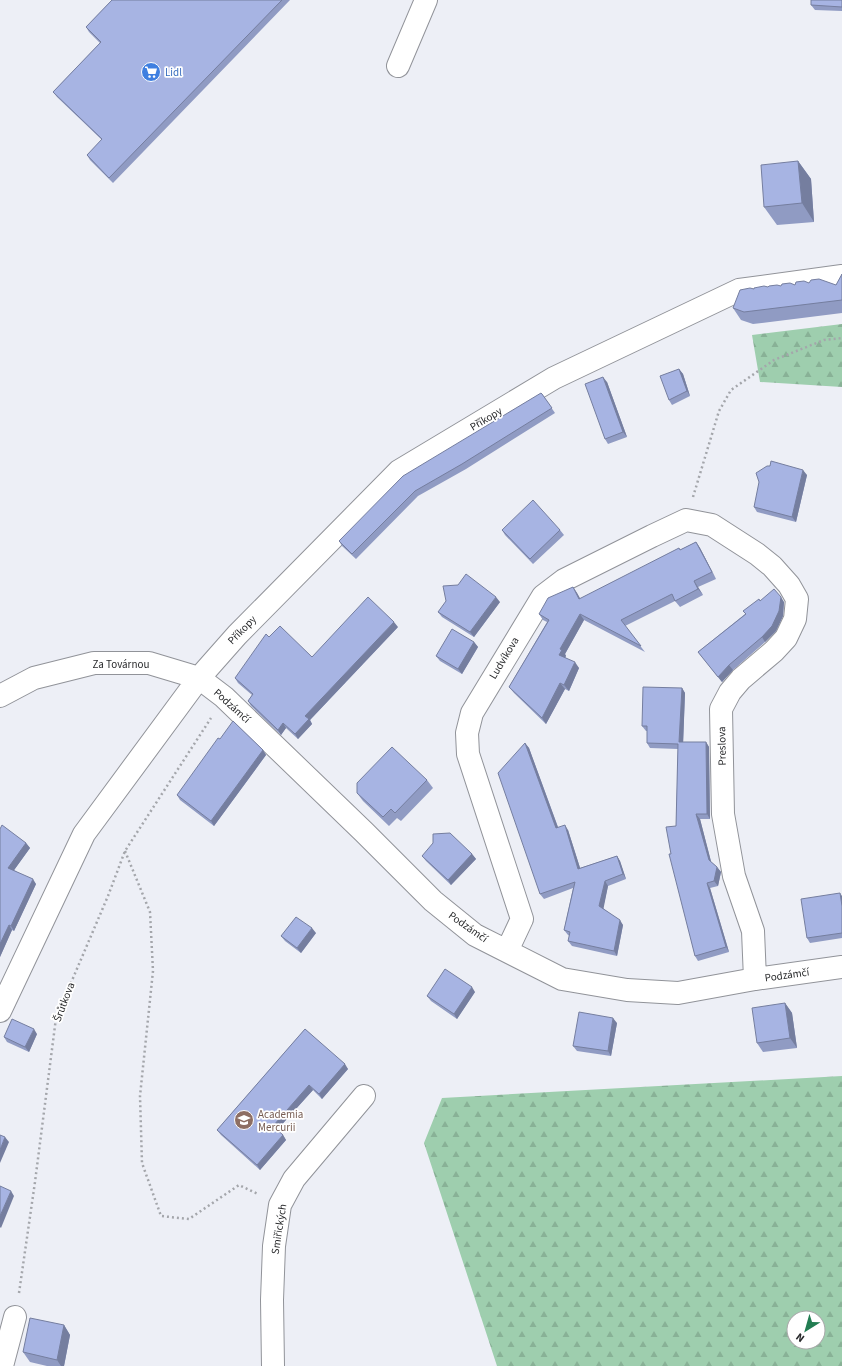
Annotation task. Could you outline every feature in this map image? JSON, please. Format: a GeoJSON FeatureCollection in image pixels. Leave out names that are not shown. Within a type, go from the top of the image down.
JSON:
{"type":"FeatureCollection","features":[{"type":"Feature","properties":{"kind":"street"},"geometry":{"type":"LineString","coordinates":[[398,66],[426,0]]}},
{"type":"Feature","properties":{"kind":"street","name":"Příkopy"},"geometry":{"type":"LineString","coordinates":[[0,1011],[84,834],[199,678],[237,634],[399,471],[554,378],[739,290],[842,276]]}},
{"type":"Feature","properties":{"kind":"street","name":"Preslova"},"geometry":{"type":"LineString","coordinates":[[686,520],[712,525],[757,554],[772,566],[789,585],[797,599],[795,619],[786,638],[774,651],[741,679],[730,692],[721,709],[723,814],[734,876],[753,931],[755,979]]}},
{"type":"Feature","properties":{"kind":"street","name":"Ludvíkova"},"geometry":{"type":"LineString","coordinates":[[507,951],[522,919],[468,754],[467,733],[472,713],[543,596],[564,580],[686,520]]}},
{"type":"Feature","properties":{"kind":"street","name":"Za Továrnou"},"geometry":{"type":"LineString","coordinates":[[0,696],[34,678],[94,663],[149,662],[199,678]]}},
{"type":"Feature","properties":{"kind":"street","name":"Podzámčí"},"geometry":{"type":"LineString","coordinates":[[199,678],[224,697],[433,901],[475,935],[562,979],[627,990],[678,993],[755,979],[842,967]]}},
{"type":"Feature","properties":{"kind":"street","name":"Smiřických"},"geometry":{"type":"LineString","coordinates":[[273,1366],[272,1300],[274,1246],[280,1205],[294,1179],[364,1096]]}},
{"type":"Feature","properties":{"kind":"street"},"geometry":{"type":"LineString","coordinates":[[2,1366],[15,1317]]}},
{"type":"Feature","properties":{"kind":"path"},"geometry":{"type":"LineString","coordinates":[[686,520],[719,411],[731,390],[774,360],[824,340],[842,338]]}},
{"type":"Feature","properties":{"kind":"path","name":"Šrůtkova"},"geometry":{"type":"LineString","coordinates":[[15,1317],[36,1182],[56,1018],[108,896],[125,851],[224,697]]}},
{"type":"Feature","properties":{"kind":"path"},"geometry":{"type":"LineString","coordinates":[[125,851],[150,912],[153,971],[140,1096],[142,1163],[161,1216],[189,1219],[239,1185],[280,1205]]}},
{"type":"Feature","properties":{"kind":"green space"},"geometry":{"type":"Polygon","coordinates":[[[842,324],[842,387],[760,382],[752,335],[842,324]]]}},
{"type":"Feature","properties":{"kind":"green space"},"geometry":{"type":"Polygon","coordinates":[[[842,1076],[842,1366],[497,1366],[424,1143],[442,1098],[842,1076]]]}},
{"type":"Feature","properties":{"kind":"building","name":"Lidl"},"geometry":{"type":"Polygon","coordinates":[[[112,0],[282,0],[109,178],[87,155],[102,139],[53,92],[101,42],[86,27],[112,0]]]}},
{"type":"Feature","properties":{"kind":"building"},"geometry":{"type":"Polygon","coordinates":[[[811,0],[842,0],[842,7],[811,5],[811,0]]]}},
{"type":"Feature","properties":{"kind":"building"},"geometry":{"type":"Polygon","coordinates":[[[798,161],[802,203],[764,207],[761,165],[798,161]]]}},
{"type":"Feature","properties":{"kind":"building"},"geometry":{"type":"Polygon","coordinates":[[[842,274],[842,300],[744,312],[733,308],[740,290],[750,288],[754,289],[764,286],[781,286],[782,284],[790,283],[795,285],[796,282],[804,281],[809,283],[811,280],[819,279],[836,285],[842,274]]]}},
{"type":"Feature","properties":{"kind":"building"},"geometry":{"type":"Polygon","coordinates":[[[679,369],[687,391],[669,400],[660,376],[679,369]]]}},
{"type":"Feature","properties":{"kind":"building"},"geometry":{"type":"Polygon","coordinates":[[[603,377],[623,432],[605,439],[585,384],[603,377]]]}},
{"type":"Feature","properties":{"kind":"building"},"geometry":{"type":"Polygon","coordinates":[[[541,393],[552,408],[462,464],[415,491],[352,554],[339,541],[403,476],[541,393]]]}},
{"type":"Feature","properties":{"kind":"building"},"geometry":{"type":"Polygon","coordinates":[[[771,461],[803,470],[792,517],[754,507],[759,482],[756,473],[767,466],[770,466],[771,461]]]}},
{"type":"Feature","properties":{"kind":"building"},"geometry":{"type":"Polygon","coordinates":[[[533,500],[560,530],[530,559],[502,530],[533,500]]]}},
{"type":"Feature","properties":{"kind":"building"},"geometry":{"type":"Polygon","coordinates":[[[696,542],[712,572],[694,581],[698,589],[675,601],[672,594],[621,620],[641,646],[580,614],[560,649],[562,650],[559,655],[575,662],[564,685],[560,683],[542,718],[509,687],[549,620],[539,614],[548,598],[573,587],[579,599],[679,548],[680,550],[696,542]]]}},
{"type":"Feature","properties":{"kind":"building"},"geometry":{"type":"Polygon","coordinates":[[[466,574],[496,597],[470,632],[438,612],[446,601],[443,586],[458,585],[466,574]]]}},
{"type":"Feature","properties":{"kind":"building"},"geometry":{"type":"Polygon","coordinates":[[[774,589],[781,597],[779,611],[772,626],[718,677],[698,652],[746,614],[743,611],[759,599],[760,601],[774,589]]]}},
{"type":"Feature","properties":{"kind":"building"},"geometry":{"type":"Polygon","coordinates":[[[368,597],[394,622],[305,716],[309,719],[295,734],[283,723],[278,730],[248,701],[253,694],[235,678],[266,634],[269,637],[280,626],[312,657],[368,597]]]}},
{"type":"Feature","properties":{"kind":"building"},"geometry":{"type":"Polygon","coordinates":[[[452,629],[474,642],[458,669],[436,656],[452,629]]]}},
{"type":"Feature","properties":{"kind":"building"},"geometry":{"type":"Polygon","coordinates":[[[643,687],[682,688],[679,742],[706,742],[707,814],[696,814],[709,860],[717,867],[714,881],[707,883],[726,947],[695,956],[669,854],[671,854],[666,827],[676,826],[678,744],[647,743],[647,726],[642,726],[643,687]]]}},
{"type":"Feature","properties":{"kind":"building"},"geometry":{"type":"Polygon","coordinates":[[[233,721],[263,750],[211,821],[177,795],[218,738],[220,739],[233,721]]]}},
{"type":"Feature","properties":{"kind":"building"},"geometry":{"type":"Polygon","coordinates":[[[525,743],[556,828],[565,825],[578,869],[617,856],[623,874],[605,881],[599,906],[620,920],[614,951],[568,941],[570,932],[564,930],[575,882],[540,894],[498,773],[525,743]]]}},
{"type":"Feature","properties":{"kind":"building"},"geometry":{"type":"Polygon","coordinates":[[[392,747],[427,780],[395,813],[391,809],[383,817],[357,793],[357,783],[392,747]]]}},
{"type":"Feature","properties":{"kind":"building"},"geometry":{"type":"Polygon","coordinates":[[[2,825],[26,843],[8,868],[33,879],[11,926],[9,925],[0,944],[0,829],[2,825]]]}},
{"type":"Feature","properties":{"kind":"building"},"geometry":{"type":"Polygon","coordinates":[[[450,833],[472,854],[448,880],[422,856],[433,843],[433,834],[450,833]]]}},
{"type":"Feature","properties":{"kind":"building"},"geometry":{"type":"Polygon","coordinates":[[[840,893],[842,906],[842,933],[807,938],[801,899],[840,893]]]}},
{"type":"Feature","properties":{"kind":"building"},"geometry":{"type":"Polygon","coordinates":[[[296,917],[312,928],[297,948],[281,936],[296,917]]]}},
{"type":"Feature","properties":{"kind":"building"},"geometry":{"type":"Polygon","coordinates":[[[445,969],[472,987],[454,1014],[427,996],[445,969]]]}},
{"type":"Feature","properties":{"kind":"building"},"geometry":{"type":"Polygon","coordinates":[[[785,1003],[790,1038],[757,1043],[752,1008],[785,1003]]]}},
{"type":"Feature","properties":{"kind":"building"},"geometry":{"type":"Polygon","coordinates":[[[579,1012],[613,1018],[608,1051],[573,1046],[579,1012]]]}},
{"type":"Feature","properties":{"kind":"building"},"geometry":{"type":"Polygon","coordinates":[[[12,1019],[34,1029],[25,1047],[4,1037],[12,1019]]]}},
{"type":"Feature","properties":{"kind":"building"},"geometry":{"type":"Polygon","coordinates":[[[305,1029],[345,1064],[319,1094],[309,1085],[273,1126],[283,1135],[257,1165],[217,1130],[305,1029]]]}},
{"type":"Feature","properties":{"kind":"building"},"geometry":{"type":"Polygon","coordinates":[[[0,1135],[5,1137],[0,1150],[0,1135]]]}},
{"type":"Feature","properties":{"kind":"building"},"geometry":{"type":"Polygon","coordinates":[[[0,1186],[11,1191],[0,1216],[0,1186]]]}},
{"type":"Feature","properties":{"kind":"building"},"geometry":{"type":"Polygon","coordinates":[[[30,1318],[64,1325],[57,1360],[23,1352],[30,1318]]]}},
{"type":"Feature","properties":{"kind":"place","name":"Lidl"},"geometry":{"type":"Point","coordinates":[151,72]}},
{"type":"Feature","properties":{"kind":"place","name":"Academia Mercurii"},"geometry":{"type":"Point","coordinates":[244,1120]}}]}
